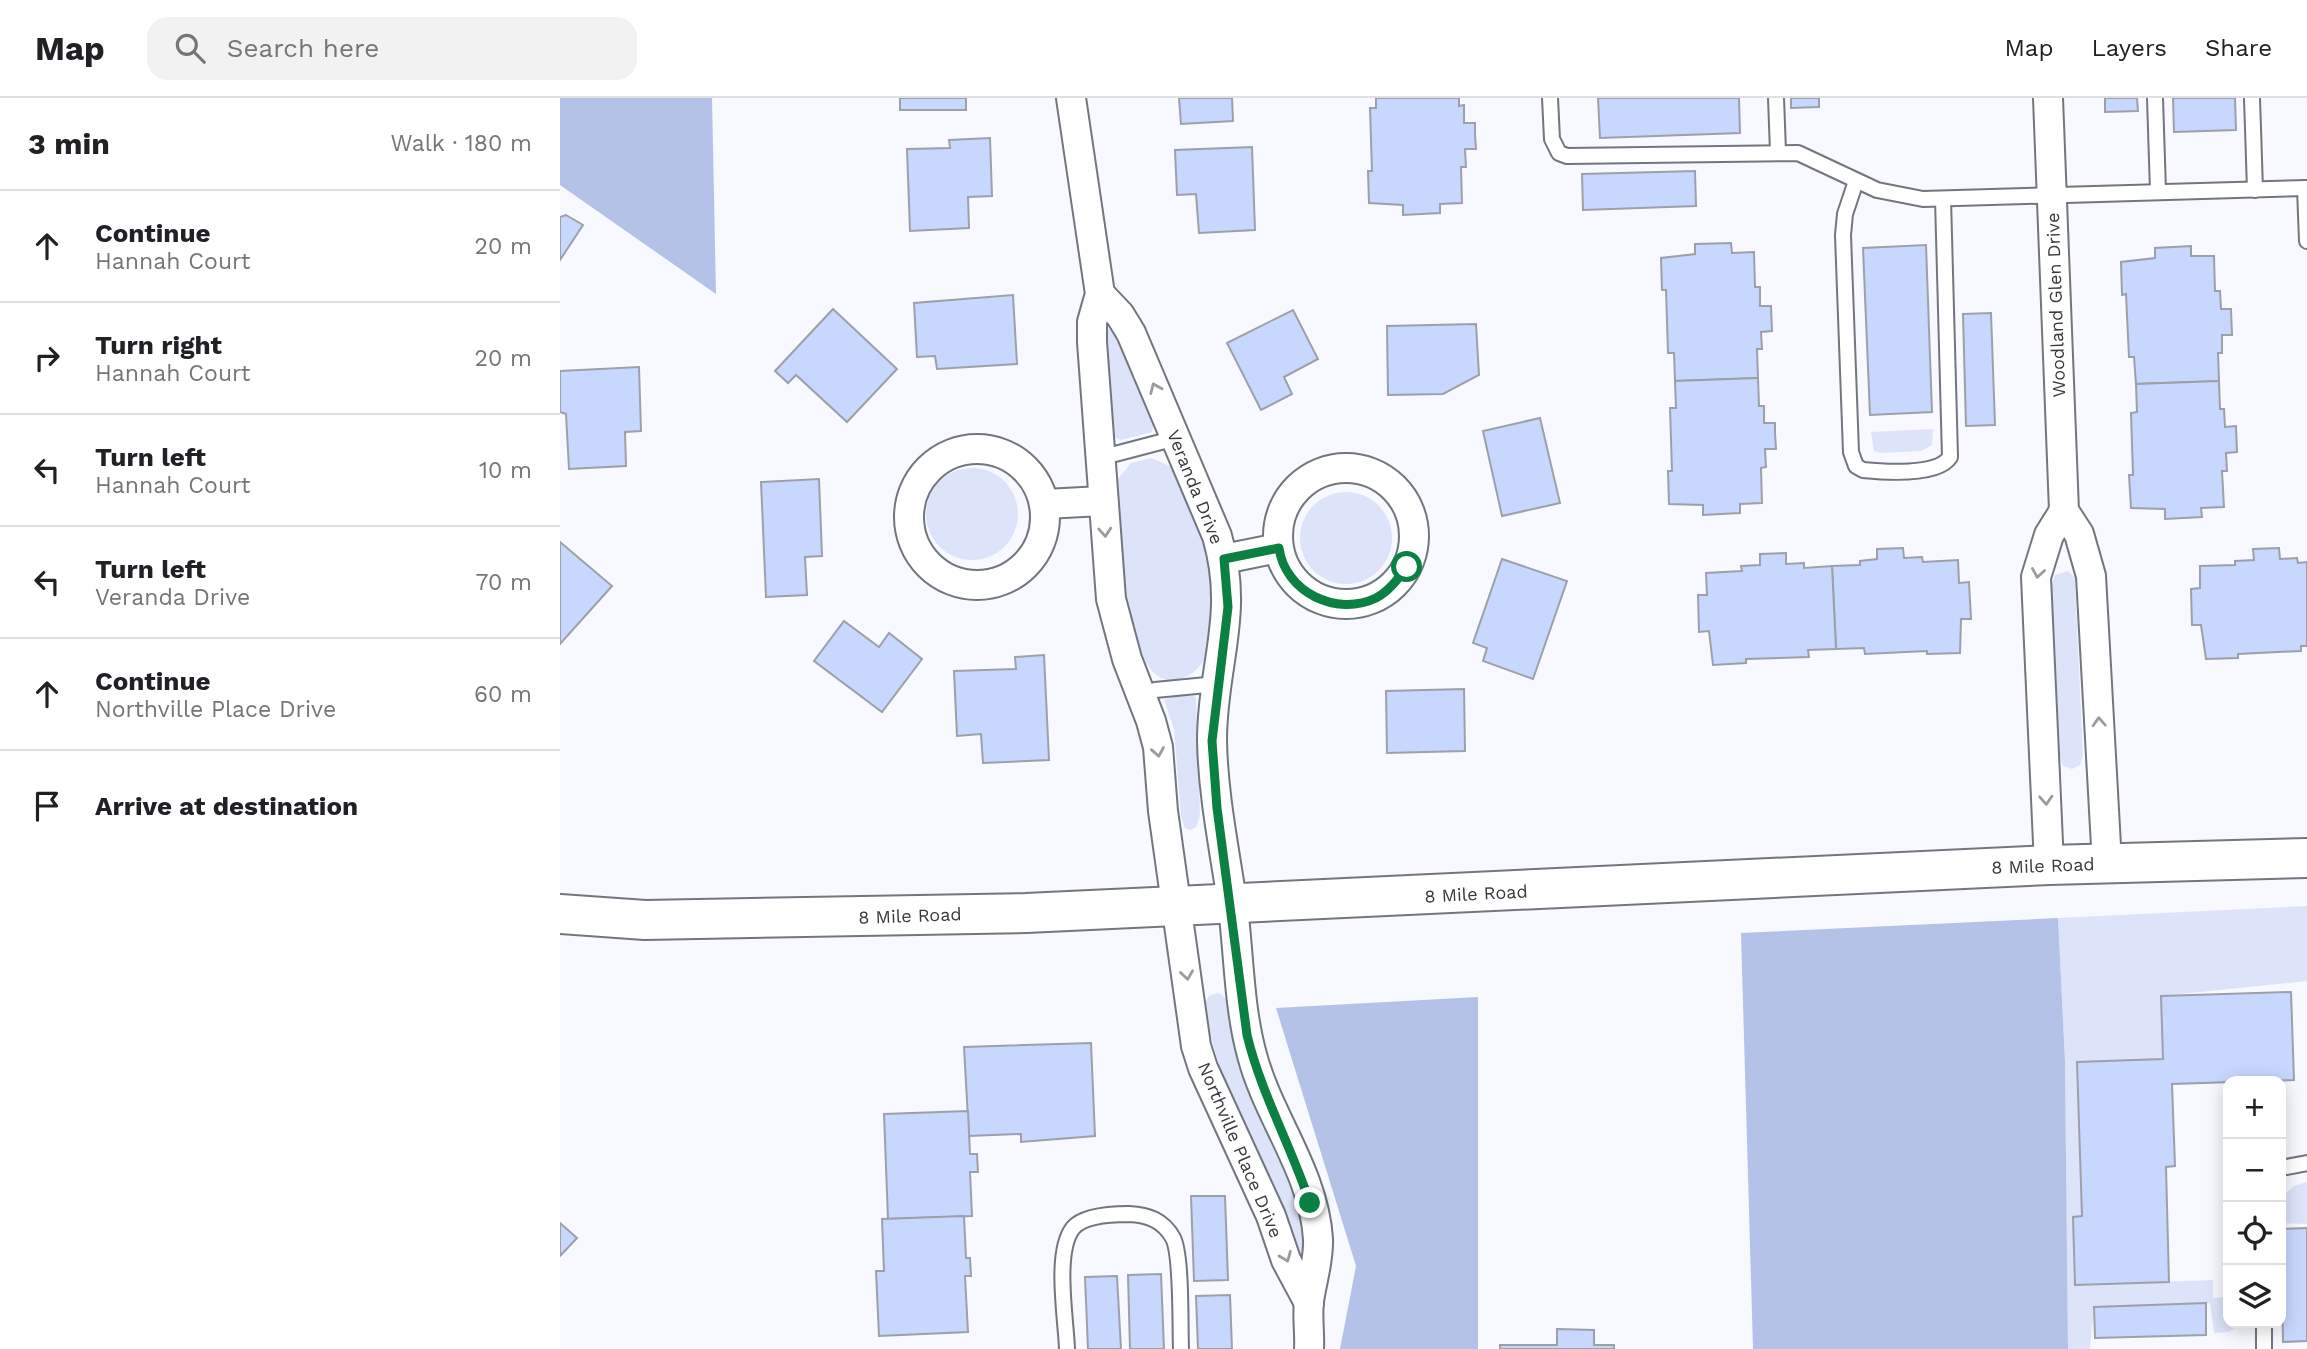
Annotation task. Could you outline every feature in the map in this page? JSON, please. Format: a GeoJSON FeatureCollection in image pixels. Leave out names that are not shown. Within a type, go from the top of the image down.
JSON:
{"type":"FeatureCollection","features":[{"type":"Feature","properties":{"kind":"main road","name":"8 Mile Road"},"geometry":{"type":"LineString","coordinates":[[560,914],[645,920],[836,919],[1232,905],[2049,865],[2307,858]]}},
{"type":"Feature","properties":{"kind":"street"},"geometry":{"type":"LineString","coordinates":[[1070,98],[1100,294],[1092,322],[1092,342],[1098,456],[1111,599],[1127,659],[1158,747],[1163,811],[1177,907]]}},
{"type":"Feature","properties":{"kind":"street","name":"Woodland Glen Drive"},"geometry":{"type":"LineString","coordinates":[[2048,98],[2064,511],[2079,534],[2091,576],[2108,864]]}},
{"type":"Feature","properties":{"kind":"street","name":"Veranda Drive"},"geometry":{"type":"LineString","coordinates":[[1100,294],[1120,315],[1131,333],[1224,559],[1228,607],[1217,684],[1213,755],[1217,808],[1232,905]]}},
{"type":"Feature","properties":{"kind":"street"},"geometry":{"type":"LineString","coordinates":[[984,448],[1005,454],[1023,466],[1037,484],[1045,504],[1045,527],[1038,548],[1025,566],[1007,578],[986,585],[962,584],[941,575],[923,560],[912,540],[908,517],[912,494],[922,474],[940,458],[962,450],[984,448]]}},
{"type":"Feature","properties":{"kind":"street"},"geometry":{"type":"LineString","coordinates":[[1355,468],[1376,475],[1393,487],[1406,504],[1413,525],[1413,547],[1400,576],[1376,597],[1356,604],[1332,603],[1310,595],[1292,579],[1280,559],[1279,548],[1277,537],[1281,512],[1293,492],[1311,477],[1333,469],[1355,468]]}},
{"type":"Feature","properties":{"kind":"street"},"geometry":{"type":"LineString","coordinates":[[1045,504],[1102,501]]}},
{"type":"Feature","properties":{"kind":"street"},"geometry":{"type":"LineString","coordinates":[[2049,865],[2036,576],[2049,535],[2064,511]]}},
{"type":"Feature","properties":{"kind":"street"},"geometry":{"type":"LineString","coordinates":[[1224,559],[1279,548]]}},
{"type":"Feature","properties":{"kind":"street","name":"Northville Place Drive"},"geometry":{"type":"LineString","coordinates":[[1232,905],[1252,1058],[1293,1151],[1318,1237],[1309,1303],[1309,1349]]}},
{"type":"Feature","properties":{"kind":"street","name":"Northville Place Drive"},"geometry":{"type":"LineString","coordinates":[[1177,907],[1196,1046],[1203,1068],[1271,1216],[1286,1260],[1309,1303]]}},
{"type":"Feature","properties":{"kind":"lane"},"geometry":{"type":"LineString","coordinates":[[1550,98],[1552,139],[1559,153],[1567,156],[1777,152],[1809,156],[1856,181],[1898,196],[1943,199],[2306,188],[2307,242]]}},
{"type":"Feature","properties":{"kind":"lane"},"geometry":{"type":"LineString","coordinates":[[1776,98],[1777,152]]}},
{"type":"Feature","properties":{"kind":"lane"},"geometry":{"type":"LineString","coordinates":[[2155,98],[2158,192]]}},
{"type":"Feature","properties":{"kind":"lane"},"geometry":{"type":"LineString","coordinates":[[2252,98],[2255,190]]}},
{"type":"Feature","properties":{"kind":"lane"},"geometry":{"type":"LineString","coordinates":[[1856,181],[1845,214],[1843,234],[1851,452],[1856,466],[1863,470],[1929,470],[1946,463],[1950,457],[1943,199]]}},
{"type":"Feature","properties":{"kind":"lane"},"geometry":{"type":"LineString","coordinates":[[1098,456],[1176,438]]}},
{"type":"Feature","properties":{"kind":"lane"},"geometry":{"type":"LineString","coordinates":[[1141,695],[1155,690],[1217,684]]}},
{"type":"Feature","properties":{"kind":"lane"},"geometry":{"type":"LineString","coordinates":[[2286,1167],[2307,1163]]}},
{"type":"Feature","properties":{"kind":"lane"},"geometry":{"type":"LineString","coordinates":[[1067,1349],[1065,1245],[1074,1226],[1095,1217],[1120,1214],[1144,1215],[1163,1224],[1175,1240],[1181,1349]]}},
{"type":"Feature","properties":{"kind":"lane"},"geometry":{"type":"LineString","coordinates":[[2264,1328],[2264,1349]]}},
{"type":"Feature","properties":{"kind":"shaded area"},"geometry":{"type":"Polygon","coordinates":[[[560,98],[712,98],[716,294],[560,185],[560,98]]]}},
{"type":"Feature","properties":{"kind":"shaded area"},"geometry":{"type":"Polygon","coordinates":[[[1109,329],[1115,332],[1132,367],[1146,398],[1153,424],[1152,432],[1121,440],[1113,436],[1106,334],[1109,329]]]}},
{"type":"Feature","properties":{"kind":"shaded area"},"geometry":{"type":"Polygon","coordinates":[[[1933,429],[1932,445],[1921,451],[1874,451],[1871,432],[1933,429]]]}},
{"type":"Feature","properties":{"kind":"shaded area"},"geometry":{"type":"Polygon","coordinates":[[[1151,458],[1170,466],[1177,475],[1200,531],[1213,589],[1212,629],[1207,655],[1194,671],[1174,680],[1164,679],[1150,668],[1139,647],[1123,588],[1119,555],[1116,498],[1118,479],[1131,463],[1151,458]]]}},
{"type":"Feature","properties":{"kind":"shaded area"},"geometry":{"type":"Polygon","coordinates":[[[972,468],[990,472],[1005,481],[1014,496],[1018,514],[1014,532],[1005,547],[990,556],[972,560],[954,556],[939,547],[930,532],[926,514],[930,496],[939,481],[954,472],[972,468]]]}},
{"type":"Feature","properties":{"kind":"shaded area"},"geometry":{"type":"Polygon","coordinates":[[[1346,492],[1364,495],[1379,505],[1389,520],[1392,538],[1389,556],[1379,571],[1364,581],[1346,584],[1328,581],[1313,571],[1303,556],[1300,538],[1303,520],[1313,505],[1328,495],[1346,492]]]}},
{"type":"Feature","properties":{"kind":"shaded area"},"geometry":{"type":"Polygon","coordinates":[[[2068,571],[2075,578],[2083,755],[2080,765],[2072,769],[2063,766],[2060,756],[2052,585],[2055,575],[2068,571]]]}},
{"type":"Feature","properties":{"kind":"shaded area"},"geometry":{"type":"Polygon","coordinates":[[[1182,693],[1196,697],[1200,816],[1196,827],[1191,830],[1185,828],[1181,817],[1174,729],[1164,700],[1182,693]]]}},
{"type":"Feature","properties":{"kind":"shaded area"},"geometry":{"type":"Polygon","coordinates":[[[2307,906],[2307,981],[2161,996],[2163,1059],[2078,1062],[2082,1216],[2073,1217],[2076,1285],[2213,1280],[2213,1298],[2223,1297],[2223,1328],[2234,1328],[2229,1332],[2214,1333],[2210,1303],[2094,1307],[2090,1349],[2068,1349],[2065,1061],[2058,918],[2307,906]]]}},
{"type":"Feature","properties":{"kind":"shaded area"},"geometry":{"type":"Polygon","coordinates":[[[2058,918],[2065,1061],[2068,1349],[1753,1349],[1741,933],[2058,918]]]}},
{"type":"Feature","properties":{"kind":"shaded area"},"geometry":{"type":"Polygon","coordinates":[[[1218,993],[1228,1003],[1242,1072],[1300,1210],[1306,1245],[1302,1257],[1298,1254],[1276,1190],[1221,1070],[1205,1003],[1209,996],[1218,993]]]}},
{"type":"Feature","properties":{"kind":"shaded area"},"geometry":{"type":"Polygon","coordinates":[[[1478,997],[1478,1349],[1340,1349],[1356,1266],[1276,1008],[1478,997]]]}},
{"type":"Feature","properties":{"kind":"shaded area"},"geometry":{"type":"Polygon","coordinates":[[[2307,1182],[2307,1224],[2286,1223],[2286,1193],[2294,1186],[2307,1182]]]}},
{"type":"Feature","properties":{"kind":"building"},"geometry":{"type":"Polygon","coordinates":[[[900,98],[966,98],[966,110],[900,110],[900,98]]]}},
{"type":"Feature","properties":{"kind":"building"},"geometry":{"type":"Polygon","coordinates":[[[1179,98],[1232,98],[1233,121],[1181,124],[1179,98]]]}},
{"type":"Feature","properties":{"kind":"building"},"geometry":{"type":"Polygon","coordinates":[[[1376,98],[1459,98],[1459,106],[1464,105],[1464,123],[1475,123],[1476,149],[1465,149],[1466,167],[1461,167],[1462,203],[1440,204],[1440,213],[1403,215],[1403,205],[1369,203],[1368,171],[1372,171],[1370,108],[1376,108],[1376,98]]]}},
{"type":"Feature","properties":{"kind":"building"},"geometry":{"type":"Polygon","coordinates":[[[1598,98],[1739,98],[1740,133],[1600,138],[1598,98]]]}},
{"type":"Feature","properties":{"kind":"building"},"geometry":{"type":"Polygon","coordinates":[[[1791,98],[1819,98],[1819,107],[1791,108],[1791,98]]]}},
{"type":"Feature","properties":{"kind":"building"},"geometry":{"type":"Polygon","coordinates":[[[2105,98],[2137,98],[2138,111],[2105,112],[2105,98]]]}},
{"type":"Feature","properties":{"kind":"building"},"geometry":{"type":"Polygon","coordinates":[[[2173,98],[2235,98],[2236,130],[2174,132],[2173,98]]]}},
{"type":"Feature","properties":{"kind":"building"},"geometry":{"type":"Polygon","coordinates":[[[990,138],[992,196],[968,197],[969,228],[910,231],[907,149],[950,148],[949,140],[990,138]]]}},
{"type":"Feature","properties":{"kind":"building"},"geometry":{"type":"Polygon","coordinates":[[[1252,147],[1255,230],[1199,233],[1196,194],[1177,195],[1175,150],[1252,147]]]}},
{"type":"Feature","properties":{"kind":"building"},"geometry":{"type":"Polygon","coordinates":[[[1695,171],[1696,206],[1583,210],[1582,174],[1695,171]]]}},
{"type":"Feature","properties":{"kind":"building"},"geometry":{"type":"Polygon","coordinates":[[[566,215],[583,225],[560,260],[560,217],[566,215]]]}},
{"type":"Feature","properties":{"kind":"building"},"geometry":{"type":"Polygon","coordinates":[[[1731,243],[1732,253],[1754,252],[1755,287],[1760,287],[1760,306],[1771,306],[1772,331],[1761,332],[1762,349],[1757,349],[1758,378],[1675,381],[1674,353],[1668,353],[1666,290],[1662,290],[1661,258],[1695,254],[1695,244],[1731,243]]]}},
{"type":"Feature","properties":{"kind":"building"},"geometry":{"type":"Polygon","coordinates":[[[1926,245],[1932,412],[1870,415],[1863,248],[1926,245]]]}},
{"type":"Feature","properties":{"kind":"building"},"geometry":{"type":"Polygon","coordinates":[[[2191,246],[2191,256],[2214,256],[2215,291],[2220,291],[2221,309],[2231,309],[2232,335],[2222,335],[2222,353],[2218,353],[2219,381],[2136,384],[2134,357],[2129,357],[2126,294],[2122,295],[2121,262],[2155,258],[2155,248],[2191,246]]]}},
{"type":"Feature","properties":{"kind":"building"},"geometry":{"type":"Polygon","coordinates":[[[1013,295],[1017,364],[937,369],[935,356],[917,357],[914,303],[1013,295]]]}},
{"type":"Feature","properties":{"kind":"building"},"geometry":{"type":"Polygon","coordinates":[[[833,309],[897,369],[847,422],[796,375],[788,383],[775,371],[833,309]]]}},
{"type":"Feature","properties":{"kind":"building"},"geometry":{"type":"Polygon","coordinates":[[[1293,310],[1318,359],[1284,377],[1292,394],[1261,410],[1227,343],[1293,310]]]}},
{"type":"Feature","properties":{"kind":"building"},"geometry":{"type":"Polygon","coordinates":[[[1991,313],[1995,425],[1966,426],[1963,314],[1991,313]]]}},
{"type":"Feature","properties":{"kind":"building"},"geometry":{"type":"Polygon","coordinates":[[[1476,324],[1479,375],[1443,394],[1388,395],[1387,326],[1476,324]]]}},
{"type":"Feature","properties":{"kind":"building"},"geometry":{"type":"Polygon","coordinates":[[[639,367],[641,431],[625,432],[626,466],[569,469],[566,414],[560,412],[560,371],[639,367]]]}},
{"type":"Feature","properties":{"kind":"building"},"geometry":{"type":"Polygon","coordinates":[[[1758,378],[1759,406],[1764,406],[1764,423],[1775,423],[1776,449],[1765,449],[1766,467],[1761,468],[1762,503],[1740,504],[1740,513],[1703,515],[1703,505],[1669,504],[1668,471],[1672,471],[1670,408],[1676,408],[1675,381],[1758,378]]]}},
{"type":"Feature","properties":{"kind":"building"},"geometry":{"type":"Polygon","coordinates":[[[2219,381],[2220,409],[2224,409],[2225,427],[2236,426],[2237,452],[2226,453],[2227,471],[2222,471],[2224,507],[2201,508],[2202,517],[2165,519],[2165,509],[2131,508],[2131,413],[2137,412],[2136,384],[2219,381]]]}},
{"type":"Feature","properties":{"kind":"building"},"geometry":{"type":"Polygon","coordinates":[[[1540,418],[1560,503],[1502,516],[1483,431],[1540,418]]]}},
{"type":"Feature","properties":{"kind":"building"},"geometry":{"type":"Polygon","coordinates":[[[819,479],[822,556],[805,557],[807,595],[766,597],[761,482],[819,479]]]}},
{"type":"Feature","properties":{"kind":"building"},"geometry":{"type":"Polygon","coordinates":[[[560,542],[612,586],[560,644],[560,542]]]}},
{"type":"Feature","properties":{"kind":"building"},"geometry":{"type":"Polygon","coordinates":[[[1903,548],[1904,558],[1922,557],[1923,562],[1958,560],[1959,583],[1969,582],[1971,619],[1961,619],[1960,653],[1927,654],[1927,651],[1865,654],[1864,648],[1836,649],[1832,566],[1860,565],[1860,561],[1877,559],[1877,549],[1903,548]]]}},
{"type":"Feature","properties":{"kind":"building"},"geometry":{"type":"Polygon","coordinates":[[[2279,548],[2280,559],[2297,558],[2298,563],[2307,562],[2307,646],[2301,646],[2301,651],[2238,654],[2238,658],[2206,659],[2201,625],[2192,625],[2191,589],[2200,588],[2200,566],[2235,565],[2235,561],[2254,560],[2253,549],[2279,548]]]}},
{"type":"Feature","properties":{"kind":"building"},"geometry":{"type":"Polygon","coordinates":[[[1786,553],[1786,564],[1804,563],[1804,568],[1832,566],[1836,649],[1808,650],[1809,657],[1746,659],[1746,663],[1713,665],[1709,631],[1699,632],[1698,595],[1707,595],[1706,573],[1742,571],[1741,566],[1760,565],[1760,554],[1786,553]]]}},
{"type":"Feature","properties":{"kind":"building"},"geometry":{"type":"Polygon","coordinates":[[[1502,559],[1567,581],[1533,679],[1483,661],[1487,648],[1473,643],[1502,559]]]}},
{"type":"Feature","properties":{"kind":"building"},"geometry":{"type":"Polygon","coordinates":[[[844,621],[879,647],[889,633],[922,659],[882,712],[814,661],[844,621]]]}},
{"type":"Feature","properties":{"kind":"building"},"geometry":{"type":"Polygon","coordinates":[[[1044,655],[1049,760],[983,763],[981,734],[957,736],[954,671],[1016,669],[1015,657],[1044,655]]]}},
{"type":"Feature","properties":{"kind":"building"},"geometry":{"type":"Polygon","coordinates":[[[1464,689],[1465,751],[1387,753],[1386,691],[1464,689]]]}},
{"type":"Feature","properties":{"kind":"building"},"geometry":{"type":"Polygon","coordinates":[[[2291,992],[2294,1080],[2286,1080],[2286,1076],[2223,1076],[2223,1082],[2172,1084],[2175,1166],[2166,1167],[2169,1282],[2075,1285],[2073,1217],[2082,1216],[2077,1062],[2163,1059],[2161,996],[2291,992]]]}},
{"type":"Feature","properties":{"kind":"building"},"geometry":{"type":"Polygon","coordinates":[[[1091,1043],[1095,1136],[1021,1142],[1021,1134],[969,1136],[964,1047],[1091,1043]]]}},
{"type":"Feature","properties":{"kind":"building"},"geometry":{"type":"Polygon","coordinates":[[[968,1111],[970,1154],[977,1154],[978,1172],[970,1172],[972,1216],[888,1219],[884,1114],[968,1111]]]}},
{"type":"Feature","properties":{"kind":"building"},"geometry":{"type":"Polygon","coordinates":[[[1191,1196],[1225,1196],[1228,1280],[1194,1281],[1191,1196]]]}},
{"type":"Feature","properties":{"kind":"building"},"geometry":{"type":"Polygon","coordinates":[[[964,1216],[966,1258],[970,1258],[971,1276],[965,1276],[968,1332],[879,1336],[876,1271],[884,1271],[882,1219],[964,1216]]]}},
{"type":"Feature","properties":{"kind":"building"},"geometry":{"type":"Polygon","coordinates":[[[560,1223],[577,1238],[560,1256],[560,1223]]]}},
{"type":"Feature","properties":{"kind":"building"},"geometry":{"type":"Polygon","coordinates":[[[2307,1228],[2307,1341],[2283,1342],[2283,1328],[2286,1328],[2286,1229],[2307,1228]]]}},
{"type":"Feature","properties":{"kind":"building"},"geometry":{"type":"Polygon","coordinates":[[[1161,1274],[1164,1349],[1130,1349],[1128,1275],[1161,1274]]]}},
{"type":"Feature","properties":{"kind":"building"},"geometry":{"type":"Polygon","coordinates":[[[1117,1276],[1121,1349],[1088,1349],[1085,1277],[1117,1276]]]}},
{"type":"Feature","properties":{"kind":"building"},"geometry":{"type":"Polygon","coordinates":[[[1230,1295],[1232,1349],[1198,1349],[1196,1296],[1230,1295]]]}},
{"type":"Feature","properties":{"kind":"building"},"geometry":{"type":"Polygon","coordinates":[[[2206,1303],[2206,1335],[2095,1338],[2094,1307],[2206,1303]]]}},
{"type":"Feature","properties":{"kind":"building"},"geometry":{"type":"Polygon","coordinates":[[[1557,1329],[1594,1330],[1594,1345],[1614,1345],[1614,1349],[1500,1349],[1500,1345],[1557,1345],[1557,1329]]]}},
{"type":"Feature","properties":{"kind":"route"},"geometry":{"type":"LineString","coordinates":[[1310,1203],[1293,1151],[1271,1107],[1252,1058],[1247,1035],[1232,905],[1217,808],[1212,741],[1213,714],[1228,607],[1224,559],[1279,548],[1280,559],[1292,579],[1310,595],[1332,603],[1356,604],[1376,597],[1394,585],[1407,567]]}}]}
